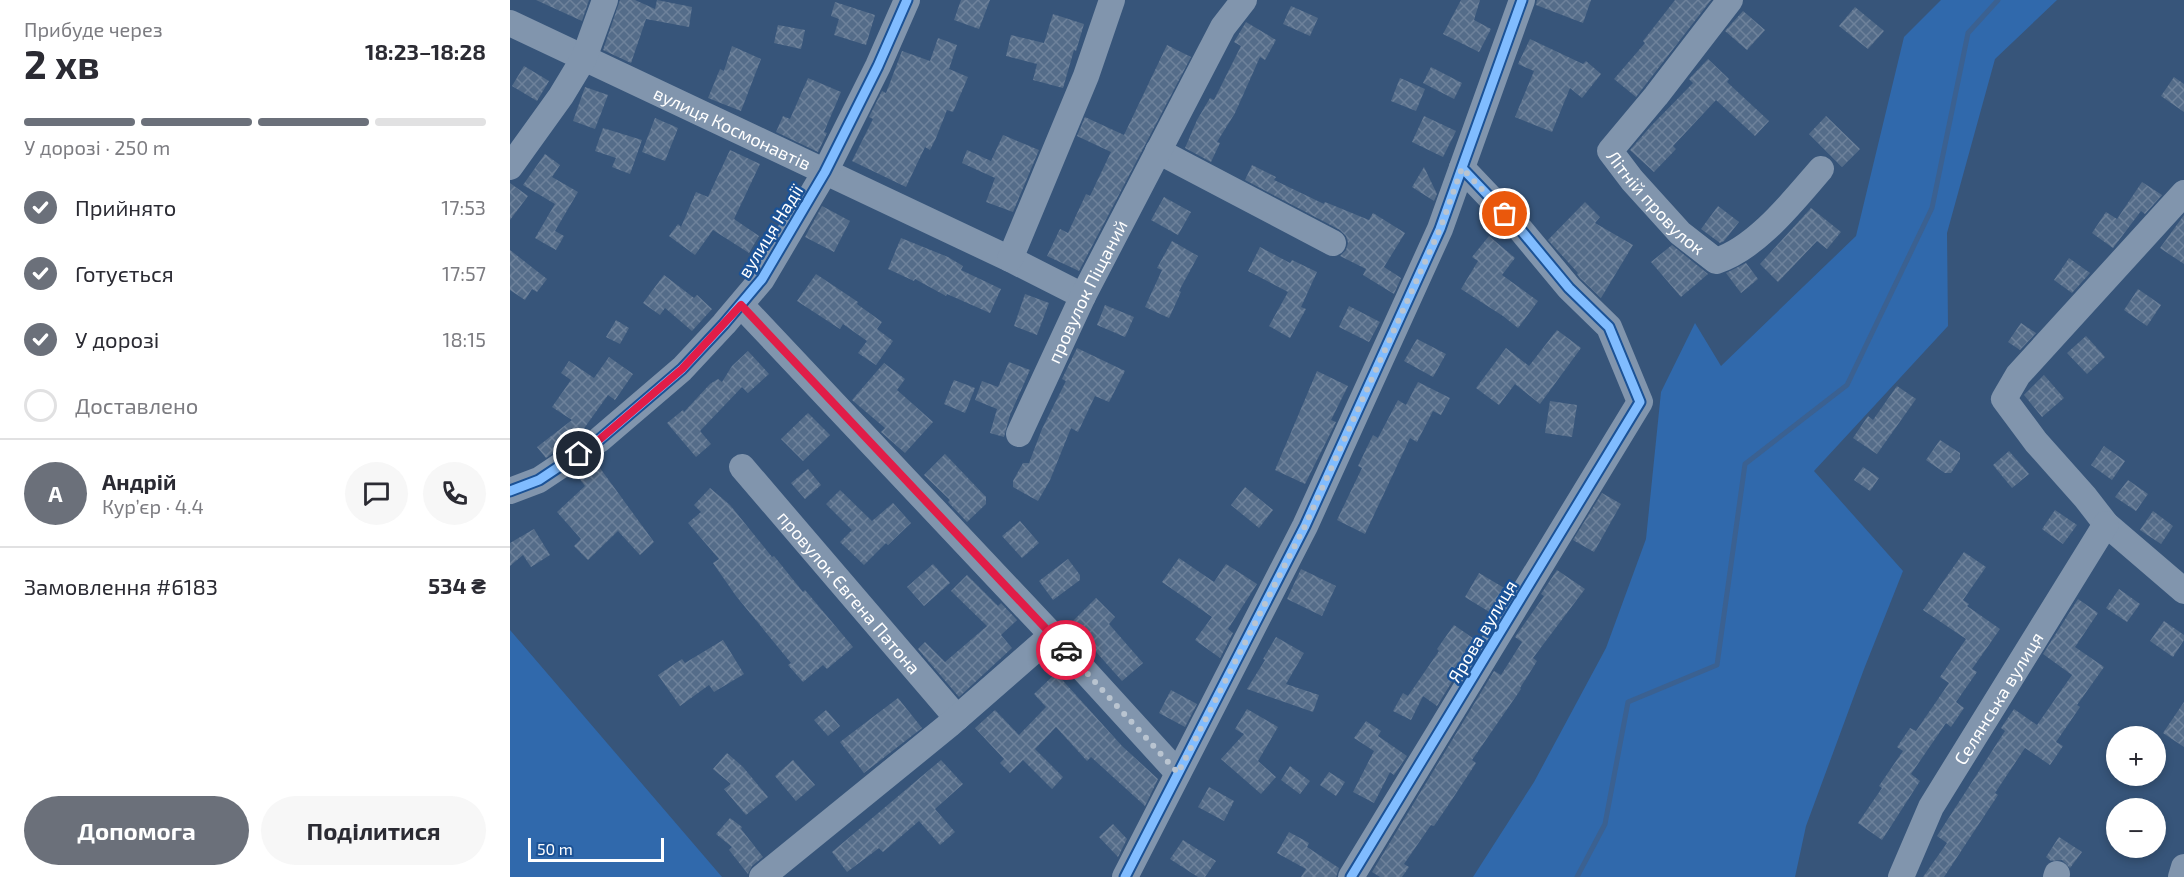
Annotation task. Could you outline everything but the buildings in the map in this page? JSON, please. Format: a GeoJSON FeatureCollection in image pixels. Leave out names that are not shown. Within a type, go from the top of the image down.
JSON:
{"type":"FeatureCollection","features":[{"type":"Feature","properties":{"kind":"street"},"geometry":{"type":"LineString","coordinates":[[510,167],[561,96],[584,58],[605,0]]}},
{"type":"Feature","properties":{"kind":"street","name":"вулиця Надії"},"geometry":{"type":"LineString","coordinates":[[510,491],[539,480],[599,440],[682,369],[741,305],[762,279],[825,172],[878,66],[907,0]]}},
{"type":"Feature","properties":{"kind":"street"},"geometry":{"type":"LineString","coordinates":[[1010,259],[1086,76],[1112,0]]}},
{"type":"Feature","properties":{"kind":"street","name":"провулок Піщаний"},"geometry":{"type":"LineString","coordinates":[[1019,434],[1083,297],[1158,152],[1223,27],[1244,0]]}},
{"type":"Feature","properties":{"kind":"street"},"geometry":{"type":"LineString","coordinates":[[1125,877],[1305,526],[1440,229],[1522,0]]}},
{"type":"Feature","properties":{"kind":"street","name":"Літній провулок"},"geometry":{"type":"LineString","coordinates":[[1730,0],[1610,151],[1632,180],[1680,233],[1716,261],[1729,257],[1759,234],[1784,212],[1821,169]]}},
{"type":"Feature","properties":{"kind":"street","name":"вулиця Космонавтів"},"geometry":{"type":"LineString","coordinates":[[510,23],[1010,259],[1083,297]]}},
{"type":"Feature","properties":{"kind":"street"},"geometry":{"type":"LineString","coordinates":[[1158,152],[1333,243]]}},
{"type":"Feature","properties":{"kind":"street","name":"Ярова вулиця"},"geometry":{"type":"LineString","coordinates":[[1351,877],[1640,402],[1609,327],[1569,288],[1520,229],[1462,168]]}},
{"type":"Feature","properties":{"kind":"street"},"geometry":{"type":"LineString","coordinates":[[2184,193],[2018,375],[2004,399],[2036,442],[2106,524],[2184,591]]}},
{"type":"Feature","properties":{"kind":"street"},"geometry":{"type":"LineString","coordinates":[[741,305],[1052,635],[1178,773]]}},
{"type":"Feature","properties":{"kind":"street","name":"провулок Євгена Патона"},"geometry":{"type":"LineString","coordinates":[[742,467],[957,718]]}},
{"type":"Feature","properties":{"kind":"street","name":"Селянська вулиця"},"geometry":{"type":"LineString","coordinates":[[1901,877],[1931,807],[2106,524]]}},
{"type":"Feature","properties":{"kind":"street"},"geometry":{"type":"LineString","coordinates":[[762,877],[957,718],[1052,635]]}},
{"type":"Feature","properties":{"kind":"street"},"geometry":{"type":"LineString","coordinates":[[2181,877],[2184,867]]}},
{"type":"Feature","properties":{"kind":"shaded area"},"geometry":{"type":"Polygon","coordinates":[[[1941,0],[2057,0],[1995,59],[1947,233],[1948,326],[1814,471],[1903,571],[1806,826],[1795,877],[1473,877],[1534,782],[1606,648],[1646,539],[1661,392],[1695,323],[1721,366],[1856,236],[1904,37],[1941,0]]]}},
{"type":"Feature","properties":{"kind":"shaded area"},"geometry":{"type":"Polygon","coordinates":[[[510,630],[722,877],[510,877],[510,630]]]}},
{"type":"Feature","properties":{"kind":"waterway"},"geometry":{"type":"LineString","coordinates":[[1577,877],[1605,824],[1628,702],[1717,665],[1745,464],[1847,385],[1932,208],[1968,33],[1998,0]]}},
{"type":"Feature","properties":{"kind":"cycle path"},"geometry":{"type":"LineString","coordinates":[[510,491],[539,480],[599,440],[682,369],[762,279],[825,172],[878,66],[907,0]]}},
{"type":"Feature","properties":{"kind":"cycle path"},"geometry":{"type":"LineString","coordinates":[[1125,877],[1305,526],[1440,229],[1522,0]]}},
{"type":"Feature","properties":{"kind":"cycle path"},"geometry":{"type":"LineString","coordinates":[[1351,877],[1640,402],[1609,327],[1569,288],[1520,229],[1462,168]]}},
{"type":"Feature","properties":{"kind":"way so far"},"geometry":{"type":"LineString","coordinates":[[1066,650],[1178,773],[1305,526],[1440,229],[1462,168],[1505,214]]}},
{"type":"Feature","properties":{"kind":"route"},"geometry":{"type":"LineString","coordinates":[[579,454],[599,440],[682,369],[741,305],[1066,650]]}}]}
